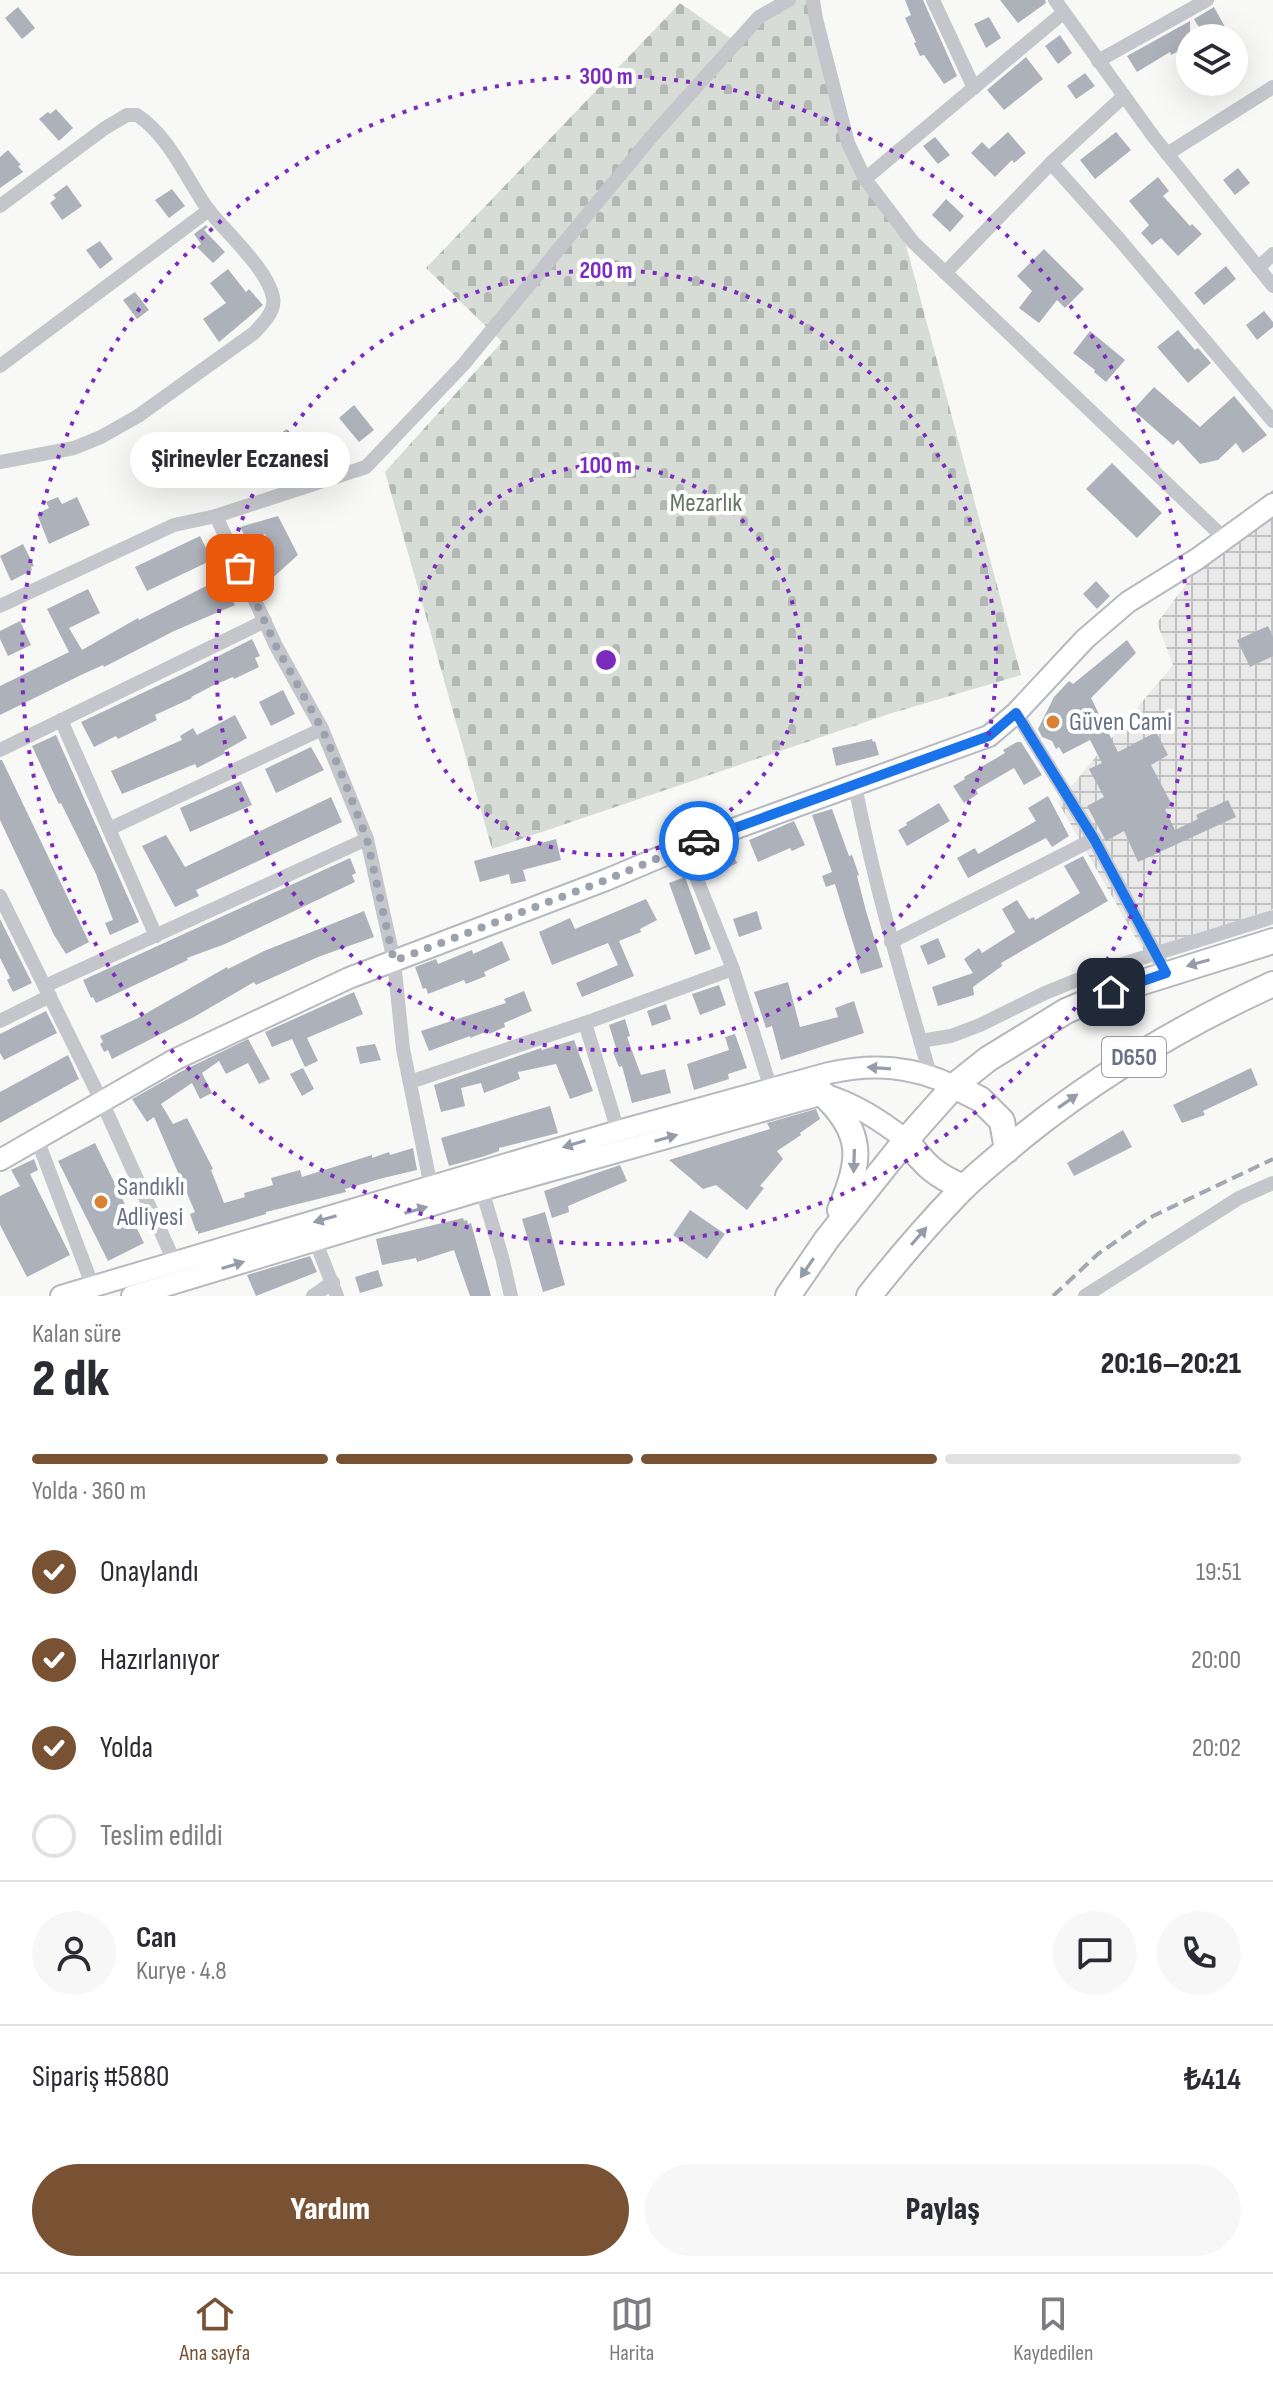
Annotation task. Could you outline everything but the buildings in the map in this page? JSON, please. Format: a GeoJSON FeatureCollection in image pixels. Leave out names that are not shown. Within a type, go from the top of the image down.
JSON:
{"type":"FeatureCollection","features":[{"type":"Feature","properties":{"kind":"highway","name":"D650"},"geometry":{"type":"LineString","coordinates":[[788,1296],[827,1239],[906,1140],[954,1086],[988,1059],[1066,1011],[1111,992],[1161,963],[1273,941]]}},
{"type":"Feature","properties":{"kind":"highway","name":"D650"},"geometry":{"type":"LineString","coordinates":[[869,1296],[964,1187],[1062,1105],[1128,1060],[1273,984]]}},
{"type":"Feature","properties":{"kind":"highway"},"geometry":{"type":"LineString","coordinates":[[954,1086],[980,1099],[1002,1121],[1007,1150]]}},
{"type":"Feature","properties":{"kind":"highway"},"geometry":{"type":"LineString","coordinates":[[823,1094],[851,1128],[855,1150],[854,1176],[827,1239]]}},
{"type":"Feature","properties":{"kind":"highway"},"geometry":{"type":"LineString","coordinates":[[906,1140],[923,1163],[942,1179],[964,1187]]}},
{"type":"Feature","properties":{"kind":"main road"},"geometry":{"type":"LineString","coordinates":[[0,1160],[176,1059],[349,978],[684,847],[989,736],[1016,713],[1085,639],[1128,602],[1197,559],[1273,504]]}},
{"type":"Feature","properties":{"kind":"main road"},"geometry":{"type":"LineString","coordinates":[[132,1296],[431,1187],[618,1131],[853,1068],[877,1066],[930,1074],[954,1086]]}},
{"type":"Feature","properties":{"kind":"main road"},"geometry":{"type":"LineString","coordinates":[[61,1296],[93,1287],[179,1280],[823,1094],[845,1101],[882,1121],[906,1140]]}},
{"type":"Feature","properties":{"kind":"street"},"geometry":{"type":"LineString","coordinates":[[0,606],[174,525],[216,516],[366,467],[463,365],[653,135],[759,17],[789,0]]}},
{"type":"Feature","properties":{"kind":"street"},"geometry":{"type":"LineString","coordinates":[[813,0],[848,143],[865,179],[913,242],[1224,538]]}},
{"type":"Feature","properties":{"kind":"street"},"geometry":{"type":"LineString","coordinates":[[933,0],[974,88]]}},
{"type":"Feature","properties":{"kind":"street"},"geometry":{"type":"LineString","coordinates":[[1098,61],[1207,0]]}},
{"type":"Feature","properties":{"kind":"street"},"geometry":{"type":"LineString","coordinates":[[865,179],[974,88],[1059,6],[1167,154],[1273,286]]}},
{"type":"Feature","properties":{"kind":"street"},"geometry":{"type":"LineString","coordinates":[[1167,154],[1273,87]]}},
{"type":"Feature","properties":{"kind":"street"},"geometry":{"type":"LineString","coordinates":[[945,273],[1051,163],[1124,96]]}},
{"type":"Feature","properties":{"kind":"street"},"geometry":{"type":"LineString","coordinates":[[0,206],[105,128],[127,115],[137,115],[160,138],[209,210],[266,280],[273,297],[273,307],[254,333],[138,416],[74,448],[0,462]]}},
{"type":"Feature","properties":{"kind":"street"},"geometry":{"type":"LineString","coordinates":[[1051,163],[1273,421]]}},
{"type":"Feature","properties":{"kind":"street"},"geometry":{"type":"LineString","coordinates":[[0,366],[209,210]]}},
{"type":"Feature","properties":{"kind":"street"},"geometry":{"type":"LineString","coordinates":[[1258,268],[1273,254]]}},
{"type":"Feature","properties":{"kind":"street"},"geometry":{"type":"LineString","coordinates":[[216,516],[276,646],[322,729],[367,839],[394,961],[403,1049],[431,1187]]}},
{"type":"Feature","properties":{"kind":"street"},"geometry":{"type":"LineString","coordinates":[[0,750],[265,621]]}},
{"type":"Feature","properties":{"kind":"street"},"geometry":{"type":"LineString","coordinates":[[1016,713],[1094,839],[1161,963]]}},
{"type":"Feature","properties":{"kind":"street"},"geometry":{"type":"LineString","coordinates":[[61,720],[156,936]]}},
{"type":"Feature","properties":{"kind":"street"},"geometry":{"type":"LineString","coordinates":[[109,829],[322,729]]}},
{"type":"Feature","properties":{"kind":"street"},"geometry":{"type":"LineString","coordinates":[[855,785],[891,942],[930,1074]]}},
{"type":"Feature","properties":{"kind":"street"},"geometry":{"type":"LineString","coordinates":[[0,1021],[47,991],[156,936],[367,839]]}},
{"type":"Feature","properties":{"kind":"street"},"geometry":{"type":"LineString","coordinates":[[891,942],[1094,839]]}},
{"type":"Feature","properties":{"kind":"street"},"geometry":{"type":"LineString","coordinates":[[684,847],[733,969],[771,1089]]}},
{"type":"Feature","properties":{"kind":"street"},"geometry":{"type":"LineString","coordinates":[[0,896],[102,1102],[179,1280]]}},
{"type":"Feature","properties":{"kind":"street"},"geometry":{"type":"LineString","coordinates":[[920,1041],[966,1031],[1069,983],[1161,963],[1273,917]]}},
{"type":"Feature","properties":{"kind":"street"},"geometry":{"type":"LineString","coordinates":[[410,1082],[733,969]]}},
{"type":"Feature","properties":{"kind":"street"},"geometry":{"type":"LineString","coordinates":[[585,1023],[618,1131]]}},
{"type":"Feature","properties":{"kind":"street"},"geometry":{"type":"LineString","coordinates":[[37,1139],[93,1287]]}},
{"type":"Feature","properties":{"kind":"street"},"geometry":{"type":"LineString","coordinates":[[1085,1296],[1239,1198],[1273,1183]]}},
{"type":"Feature","properties":{"kind":"street"},"geometry":{"type":"LineString","coordinates":[[482,1190],[511,1296]]}},
{"type":"Feature","properties":{"kind":"street"},"geometry":{"type":"LineString","coordinates":[[313,1296],[335,1289],[315,1240]]}},
{"type":"Feature","properties":{"kind":"shaded area"},"geometry":{"type":"Polygon","coordinates":[[[1273,490],[1273,909],[1145,954],[1058,802],[1173,665],[1157,623],[1237,516],[1273,490]]]}},
{"type":"Feature","properties":{"kind":"green space","name":"Mezarlık"},"geometry":{"type":"Polygon","coordinates":[[[783,0],[811,0],[846,144],[903,234],[1021,675],[892,713],[492,849],[385,472],[502,342],[426,268],[680,3],[730,38],[783,0]]]}},
{"type":"Feature","properties":{"kind":"railway"},"geometry":{"type":"LineString","coordinates":[[1053,1296],[1098,1254],[1153,1216],[1273,1159]]}},
{"type":"Feature","properties":{"kind":"way so far"},"geometry":{"type":"LineString","coordinates":[[240,568],[340,770],[367,839],[394,961],[699,841]]}},
{"type":"Feature","properties":{"kind":"place","name":"Şirinevler Eczanesi"},"geometry":{"type":"Point","coordinates":[240,568]}},
{"type":"Feature","properties":{"kind":"place","name":"Güven Cami"},"geometry":{"type":"Point","coordinates":[1053,722]}},
{"type":"Feature","properties":{"kind":"place","name":"Sandıklı Adliyesi"},"geometry":{"type":"Point","coordinates":[101,1202]}},
{"type":"Feature","properties":{"kind":"route"},"geometry":{"type":"LineString","coordinates":[[699,841],[989,736],[1016,713],[1094,839],[1166,973],[1111,992]]}}]}
